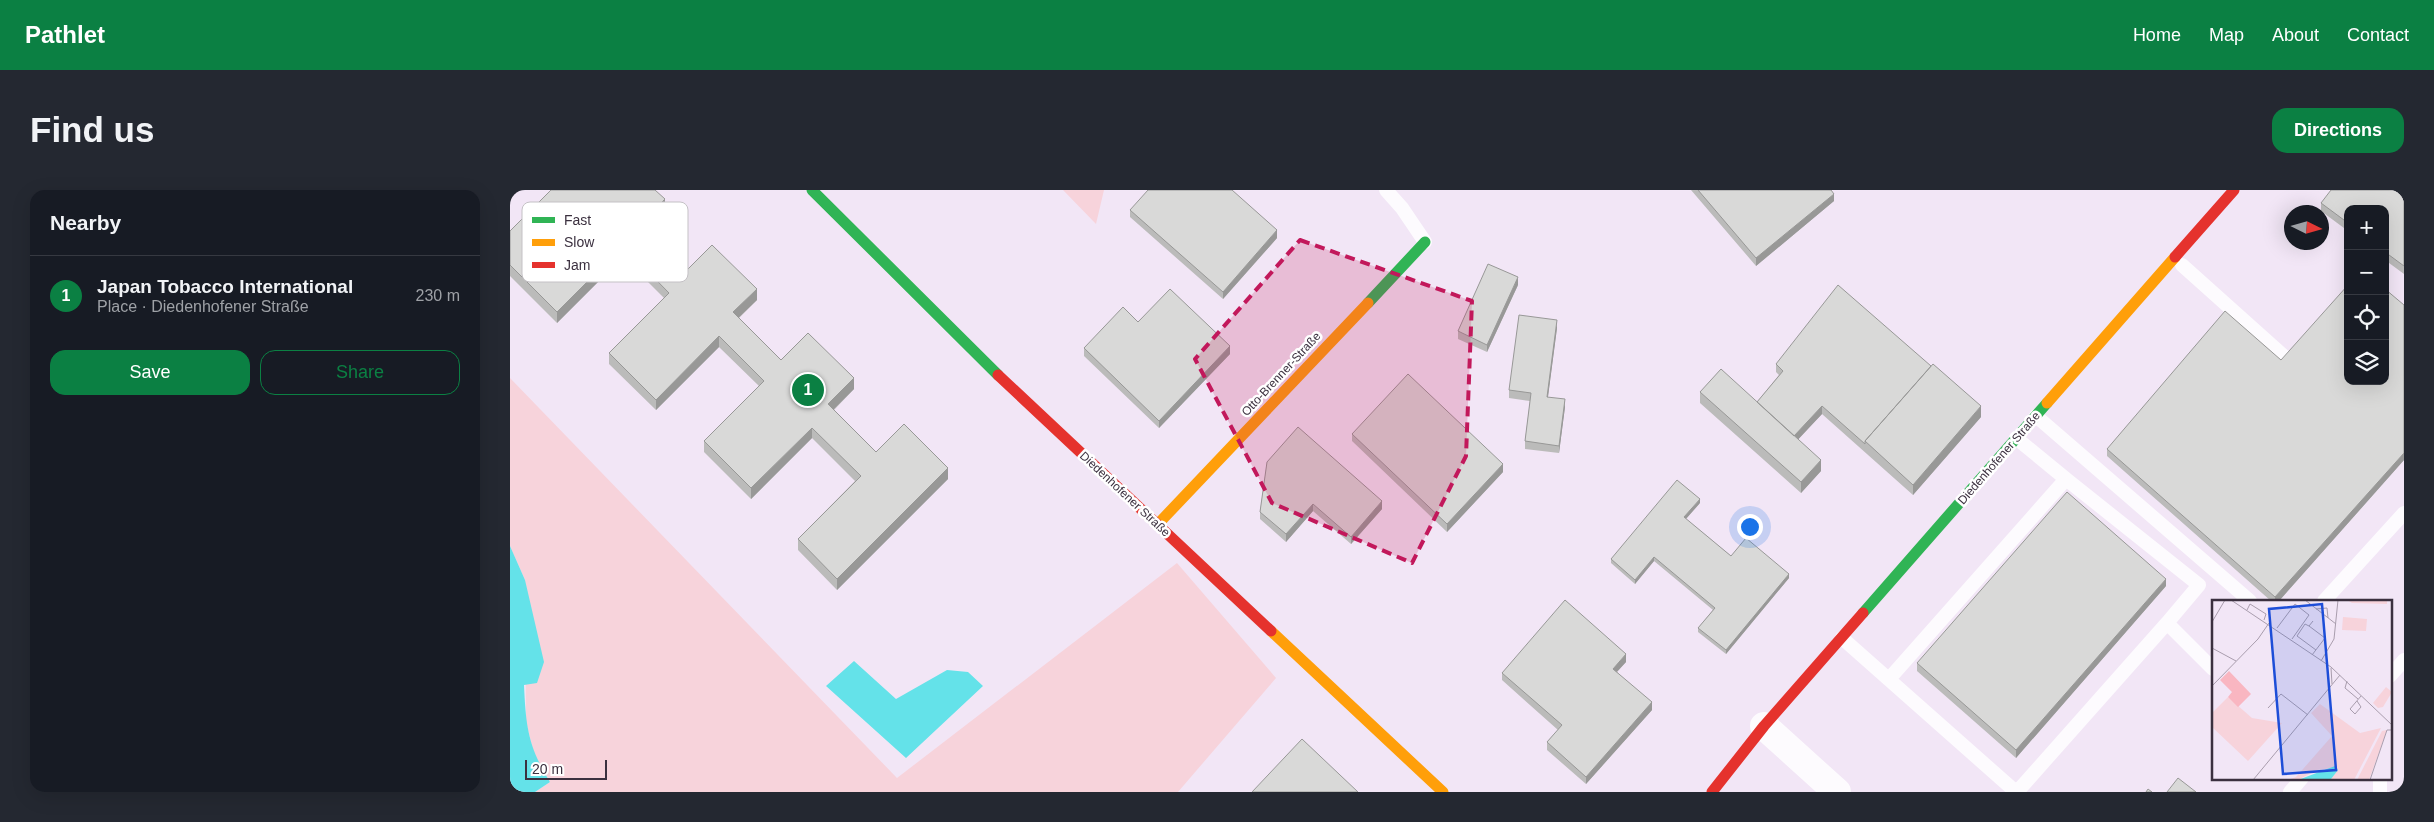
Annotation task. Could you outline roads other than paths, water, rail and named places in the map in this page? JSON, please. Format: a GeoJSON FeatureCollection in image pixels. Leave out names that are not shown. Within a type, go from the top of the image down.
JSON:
{"type":"FeatureCollection","features":[{"type":"Feature","properties":{"kind":"street","name":"Diedenhofener Straße"},"geometry":{"type":"LineString","coordinates":[[812,190],[968,347],[1443,792]]}},
{"type":"Feature","properties":{"kind":"street","name":"Diedenhofener Straße"},"geometry":{"type":"LineString","coordinates":[[1712,792],[1764,726],[2234,190]]}},
{"type":"Feature","properties":{"kind":"street","name":"Otto-Brenner-Straße"},"geometry":{"type":"LineString","coordinates":[[1158,524],[1424,242]]}},
{"type":"Feature","properties":{"kind":"street"},"geometry":{"type":"LineString","coordinates":[[1764,726],[1837,792]]}},
{"type":"Feature","properties":{"kind":"lane"},"geometry":{"type":"LineString","coordinates":[[1386,190],[1402,208],[1424,242]]}},
{"type":"Feature","properties":{"kind":"lane"},"geometry":{"type":"LineString","coordinates":[[2182,265],[2308,378]]}},
{"type":"Feature","properties":{"kind":"lane"},"geometry":{"type":"LineString","coordinates":[[2036,416],[2249,600]]}},
{"type":"Feature","properties":{"kind":"lane"},"geometry":{"type":"LineString","coordinates":[[1842,638],[2016,792],[2168,623],[2199,585],[2016,438]]}},
{"type":"Feature","properties":{"kind":"lane"},"geometry":{"type":"LineString","coordinates":[[1888,679],[2066,479]]}},
{"type":"Feature","properties":{"kind":"lane"},"geometry":{"type":"LineString","coordinates":[[2325,600],[2404,512]]}},
{"type":"Feature","properties":{"kind":"lane"},"geometry":{"type":"LineString","coordinates":[[2168,623],[2212,669]]}},
{"type":"Feature","properties":{"kind":"lane"},"geometry":{"type":"LineString","coordinates":[[2392,674],[2404,660]]}},
{"type":"Feature","properties":{"kind":"lane"},"geometry":{"type":"LineString","coordinates":[[2290,792],[2300,780]]}},
{"type":"Feature","properties":{"kind":"water"},"geometry":{"type":"Polygon","coordinates":[[[510,546],[525,580],[544,662],[537,683],[524,685],[527,725],[537,758],[550,782],[535,792],[510,792],[510,546]]]}},
{"type":"Feature","properties":{"kind":"water"},"geometry":{"type":"Polygon","coordinates":[[[854,661],[896,699],[947,670],[968,672],[983,686],[906,758],[826,686],[854,661]]]}},
{"type":"Feature","properties":{"kind":"place","name":"Japan Tobacco International"},"geometry":{"type":"Point","coordinates":[808,390]}}]}
